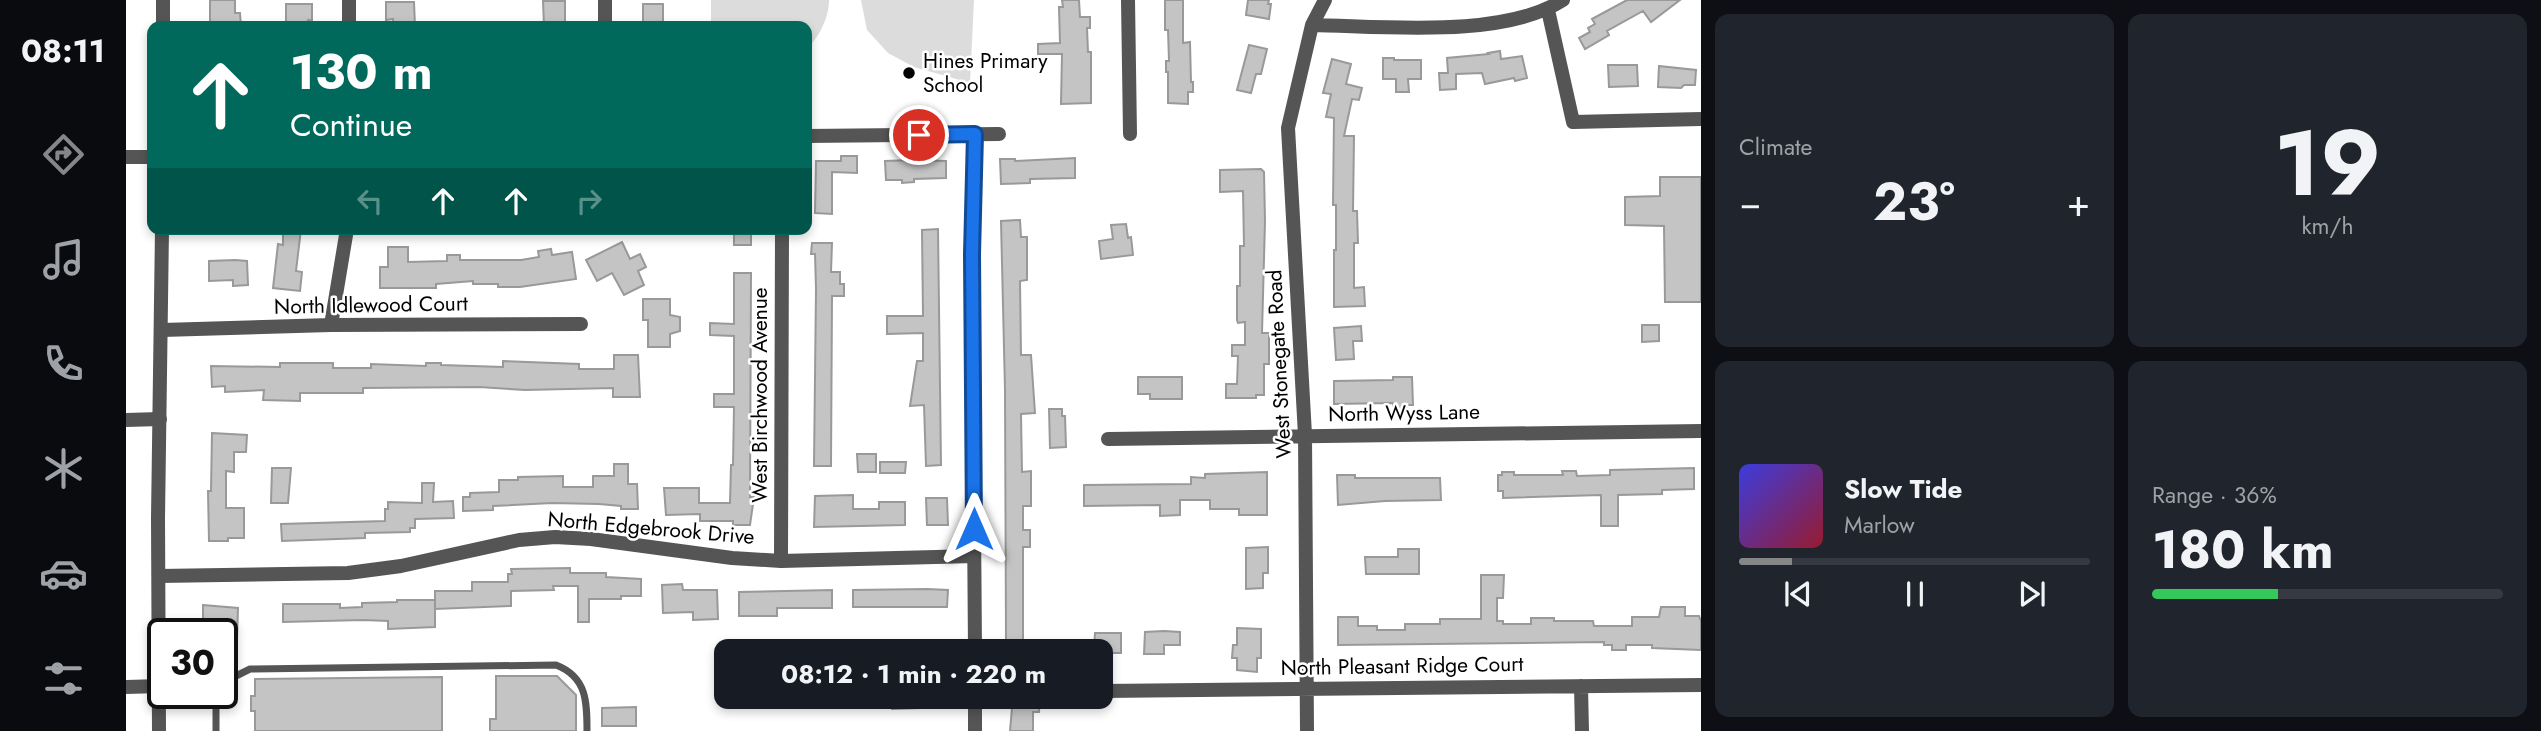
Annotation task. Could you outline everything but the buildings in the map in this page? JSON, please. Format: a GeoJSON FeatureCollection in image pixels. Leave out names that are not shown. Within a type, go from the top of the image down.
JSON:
{"type":"FeatureCollection","features":[{"type":"Feature","properties":{"kind":"street"},"geometry":{"type":"LineString","coordinates":[[163,0],[163,21]]}},
{"type":"Feature","properties":{"kind":"street"},"geometry":{"type":"LineString","coordinates":[[349,0],[349,21]]}},
{"type":"Feature","properties":{"kind":"street"},"geometry":{"type":"LineString","coordinates":[[605,0],[605,21]]}},
{"type":"Feature","properties":{"kind":"street"},"geometry":{"type":"LineString","coordinates":[[1128,0],[1130,134]]}},
{"type":"Feature","properties":{"kind":"street","name":"West Stonegate Road"},"geometry":{"type":"LineString","coordinates":[[1307,731],[1305,435],[1288,128],[1312,25],[1325,0]]}},
{"type":"Feature","properties":{"kind":"street"},"geometry":{"type":"LineString","coordinates":[[1312,25],[1477,27],[1548,10],[1563,0]]}},
{"type":"Feature","properties":{"kind":"street"},"geometry":{"type":"LineString","coordinates":[[1548,10],[1573,122],[1701,119]]}},
{"type":"Feature","properties":{"kind":"street"},"geometry":{"type":"LineString","coordinates":[[812,136],[999,134]]}},
{"type":"Feature","properties":{"kind":"street"},"geometry":{"type":"LineString","coordinates":[[126,157],[147,157]]}},
{"type":"Feature","properties":{"kind":"street"},"geometry":{"type":"LineString","coordinates":[[160,618],[162,235]]}},
{"type":"Feature","properties":{"kind":"street"},"geometry":{"type":"LineString","coordinates":[[331,325],[346,235]]}},
{"type":"Feature","properties":{"kind":"street","name":"West Birchwood Avenue"},"geometry":{"type":"LineString","coordinates":[[780,561],[782,235]]}},
{"type":"Feature","properties":{"kind":"street"},"geometry":{"type":"LineString","coordinates":[[972,254],[975,639]]}},
{"type":"Feature","properties":{"kind":"street","name":"North Idlewood Court"},"geometry":{"type":"LineString","coordinates":[[162,330],[331,325],[581,324]]}},
{"type":"Feature","properties":{"kind":"street"},"geometry":{"type":"LineString","coordinates":[[126,419],[160,419]]}},
{"type":"Feature","properties":{"kind":"street","name":"North Wyss Lane"},"geometry":{"type":"LineString","coordinates":[[1108,439],[1701,431]]}},
{"type":"Feature","properties":{"kind":"street","name":"North Edgebrook Drive"},"geometry":{"type":"LineString","coordinates":[[159,576],[348,573],[401,566],[519,540],[555,537],[732,558],[780,561],[974,556]]}},
{"type":"Feature","properties":{"kind":"street","name":"North Pleasant Ridge Court"},"geometry":{"type":"LineString","coordinates":[[1113,691],[1701,685]]}},
{"type":"Feature","properties":{"kind":"street"},"geometry":{"type":"LineString","coordinates":[[1581,686],[1581,731]]}},
{"type":"Feature","properties":{"kind":"street"},"geometry":{"type":"LineString","coordinates":[[126,687],[147,687]]}},
{"type":"Feature","properties":{"kind":"street"},"geometry":{"type":"LineString","coordinates":[[159,731],[160,709]]}},
{"type":"Feature","properties":{"kind":"street"},"geometry":{"type":"LineString","coordinates":[[975,709],[975,731]]}},
{"type":"Feature","properties":{"kind":"lane"},"geometry":{"type":"LineString","coordinates":[[972,254],[975,134]]}},
{"type":"Feature","properties":{"kind":"lane"},"geometry":{"type":"LineString","coordinates":[[238,675],[250,669],[556,666],[569,670],[577,678],[587,703],[587,731]]}},
{"type":"Feature","properties":{"kind":"lane"},"geometry":{"type":"LineString","coordinates":[[216,709],[216,731]]}},
{"type":"Feature","properties":{"kind":"shaded area"},"geometry":{"type":"Polygon","coordinates":[[[711,0],[829,0],[823,27],[812,43],[812,21],[711,21],[711,0]]]}},
{"type":"Feature","properties":{"kind":"shaded area"},"geometry":{"type":"Polygon","coordinates":[[[861,0],[974,0],[970,83],[914,67],[888,53],[867,30],[861,0]]]}},
{"type":"Feature","properties":{"kind":"place","name":"Hines Primary School"},"geometry":{"type":"Point","coordinates":[909,73]}},
{"type":"Feature","properties":{"kind":"route"},"geometry":{"type":"LineString","coordinates":[[919,135],[975,134],[972,254],[974,529]]}}]}
